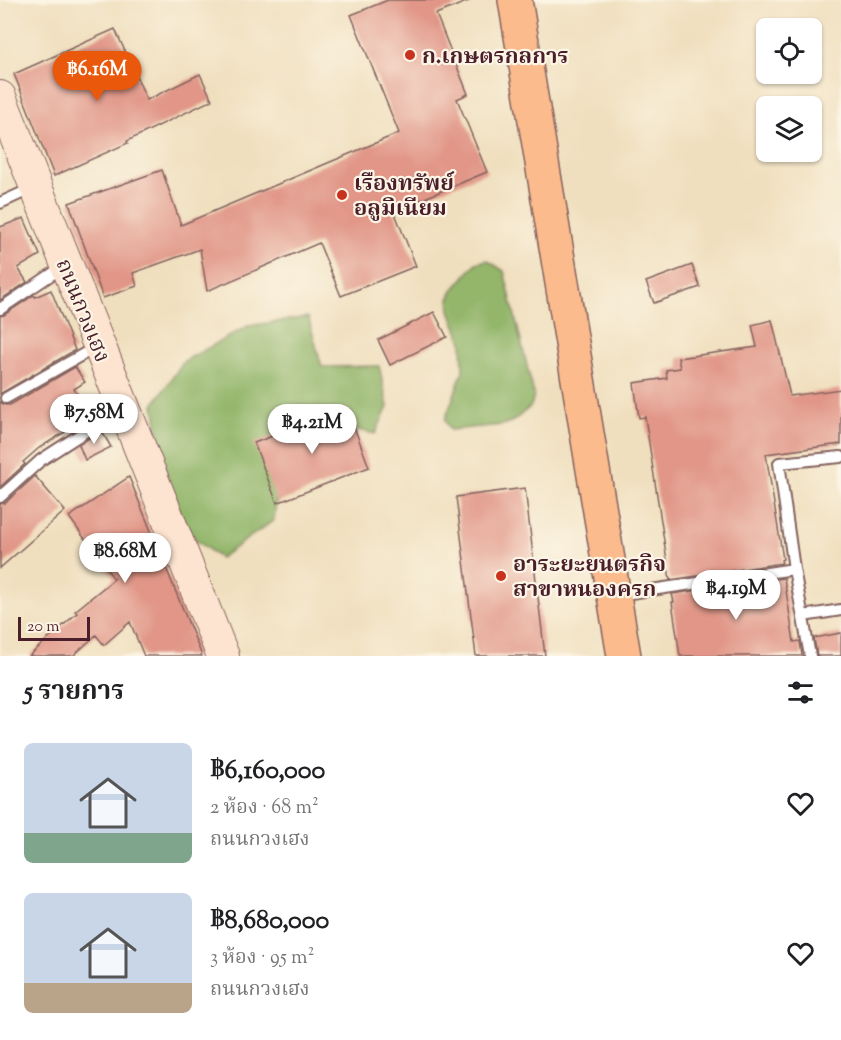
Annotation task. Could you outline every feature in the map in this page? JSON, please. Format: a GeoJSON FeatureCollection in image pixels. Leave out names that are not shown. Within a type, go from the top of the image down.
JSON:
{"type":"FeatureCollection","features":[{"type":"Feature","properties":{"kind":"main road"},"geometry":{"type":"LineString","coordinates":[[515,0],[624,656]]}},
{"type":"Feature","properties":{"kind":"street","name":"ถนนกวงเฮง"},"geometry":{"type":"LineString","coordinates":[[0,97],[223,656]]}},
{"type":"Feature","properties":{"kind":"lane"},"geometry":{"type":"LineString","coordinates":[[0,203],[36,186]]}},
{"type":"Feature","properties":{"kind":"lane"},"geometry":{"type":"LineString","coordinates":[[0,309],[66,264]]}},
{"type":"Feature","properties":{"kind":"lane"},"geometry":{"type":"LineString","coordinates":[[6,398],[99,345]]}},
{"type":"Feature","properties":{"kind":"lane"},"geometry":{"type":"LineString","coordinates":[[0,497],[41,460],[123,407]]}},
{"type":"Feature","properties":{"kind":"lane"},"geometry":{"type":"LineString","coordinates":[[810,656],[794,569],[779,463],[841,457]]}},
{"type":"Feature","properties":{"kind":"lane"},"geometry":{"type":"LineString","coordinates":[[614,595],[794,569]]}},
{"type":"Feature","properties":{"kind":"lane"},"geometry":{"type":"LineString","coordinates":[[803,615],[841,610]]}},
{"type":"Feature","properties":{"kind":"green space"},"geometry":{"type":"Polygon","coordinates":[[[487,260],[504,271],[534,395],[531,406],[513,421],[502,425],[450,430],[445,420],[463,371],[462,342],[450,310],[449,299],[454,289],[476,263],[487,260]]]}},
{"type":"Feature","properties":{"kind":"green space"},"geometry":{"type":"Polygon","coordinates":[[[308,317],[322,367],[379,366],[388,407],[375,434],[329,423],[279,477],[274,520],[220,558],[188,534],[163,465],[154,404],[184,361],[248,326],[308,317]]]}},
{"type":"Feature","properties":{"kind":"building"},"geometry":{"type":"Polygon","coordinates":[[[388,0],[469,1],[436,14],[468,94],[457,99],[487,172],[394,211],[416,266],[341,296],[319,243],[207,291],[200,249],[133,273],[137,286],[103,298],[69,203],[162,170],[181,225],[399,133],[351,15],[388,0]]]}},
{"type":"Feature","properties":{"kind":"building"},"geometry":{"type":"Polygon","coordinates":[[[115,29],[147,100],[200,74],[212,100],[127,141],[128,143],[54,176],[14,74],[115,29]]]}},
{"type":"Feature","properties":{"kind":"building"},"geometry":{"type":"Polygon","coordinates":[[[24,218],[40,255],[18,268],[27,282],[0,300],[0,227],[24,218]]]}},
{"type":"Feature","properties":{"kind":"building"},"geometry":{"type":"Polygon","coordinates":[[[692,265],[700,287],[654,303],[646,282],[692,265]]]}},
{"type":"Feature","properties":{"kind":"building"},"geometry":{"type":"Polygon","coordinates":[[[51,290],[75,350],[0,394],[0,316],[34,295],[35,297],[51,290]]]}},
{"type":"Feature","properties":{"kind":"building"},"geometry":{"type":"Polygon","coordinates":[[[434,312],[447,337],[390,365],[378,340],[434,312]]]}},
{"type":"Feature","properties":{"kind":"building"},"geometry":{"type":"Polygon","coordinates":[[[772,320],[790,396],[841,389],[841,444],[766,454],[782,563],[670,580],[645,417],[639,418],[634,383],[667,378],[666,370],[680,368],[678,358],[757,347],[752,325],[772,320]]]}},
{"type":"Feature","properties":{"kind":"building"},"geometry":{"type":"Polygon","coordinates":[[[75,367],[85,382],[74,389],[93,418],[72,431],[71,428],[39,448],[0,487],[0,402],[10,405],[75,367]]]}},
{"type":"Feature","properties":{"kind":"building"},"geometry":{"type":"Polygon","coordinates":[[[347,408],[369,467],[277,503],[254,443],[347,408]]]}},
{"type":"Feature","properties":{"kind":"building"},"geometry":{"type":"Polygon","coordinates":[[[101,430],[111,447],[85,460],[79,445],[101,430]]]}},
{"type":"Feature","properties":{"kind":"building"},"geometry":{"type":"Polygon","coordinates":[[[35,476],[65,511],[0,568],[0,504],[5,503],[35,476]]]}},
{"type":"Feature","properties":{"kind":"building"},"geometry":{"type":"Polygon","coordinates":[[[129,477],[202,656],[144,656],[130,622],[104,645],[96,635],[73,656],[29,656],[77,613],[75,611],[114,579],[69,517],[129,477]]]}},
{"type":"Feature","properties":{"kind":"building","name":"อาระยะยนตรกิจ สาขาหนองครก"},"geometry":{"type":"Polygon","coordinates":[[[525,488],[545,656],[476,656],[456,497],[525,488]]]}},
{"type":"Feature","properties":{"kind":"building"},"geometry":{"type":"Polygon","coordinates":[[[784,578],[794,642],[800,641],[802,656],[680,656],[672,594],[784,578]]]}},
{"type":"Feature","properties":{"kind":"building"},"geometry":{"type":"Polygon","coordinates":[[[841,633],[841,656],[817,656],[814,638],[841,633]]]}},
{"type":"Feature","properties":{"kind":"place","name":"ก.เกษตรกลการ"},"geometry":{"type":"Point","coordinates":[410,55]}},
{"type":"Feature","properties":{"kind":"place","name":"เรืองทรัพย์ อลูมิเนียม"},"geometry":{"type":"Point","coordinates":[342,195]}},
{"type":"Feature","properties":{"kind":"place","name":"อาระยะยนตรกิจ สาขาหนองครก"},"geometry":{"type":"Point","coordinates":[501,576]}}]}
